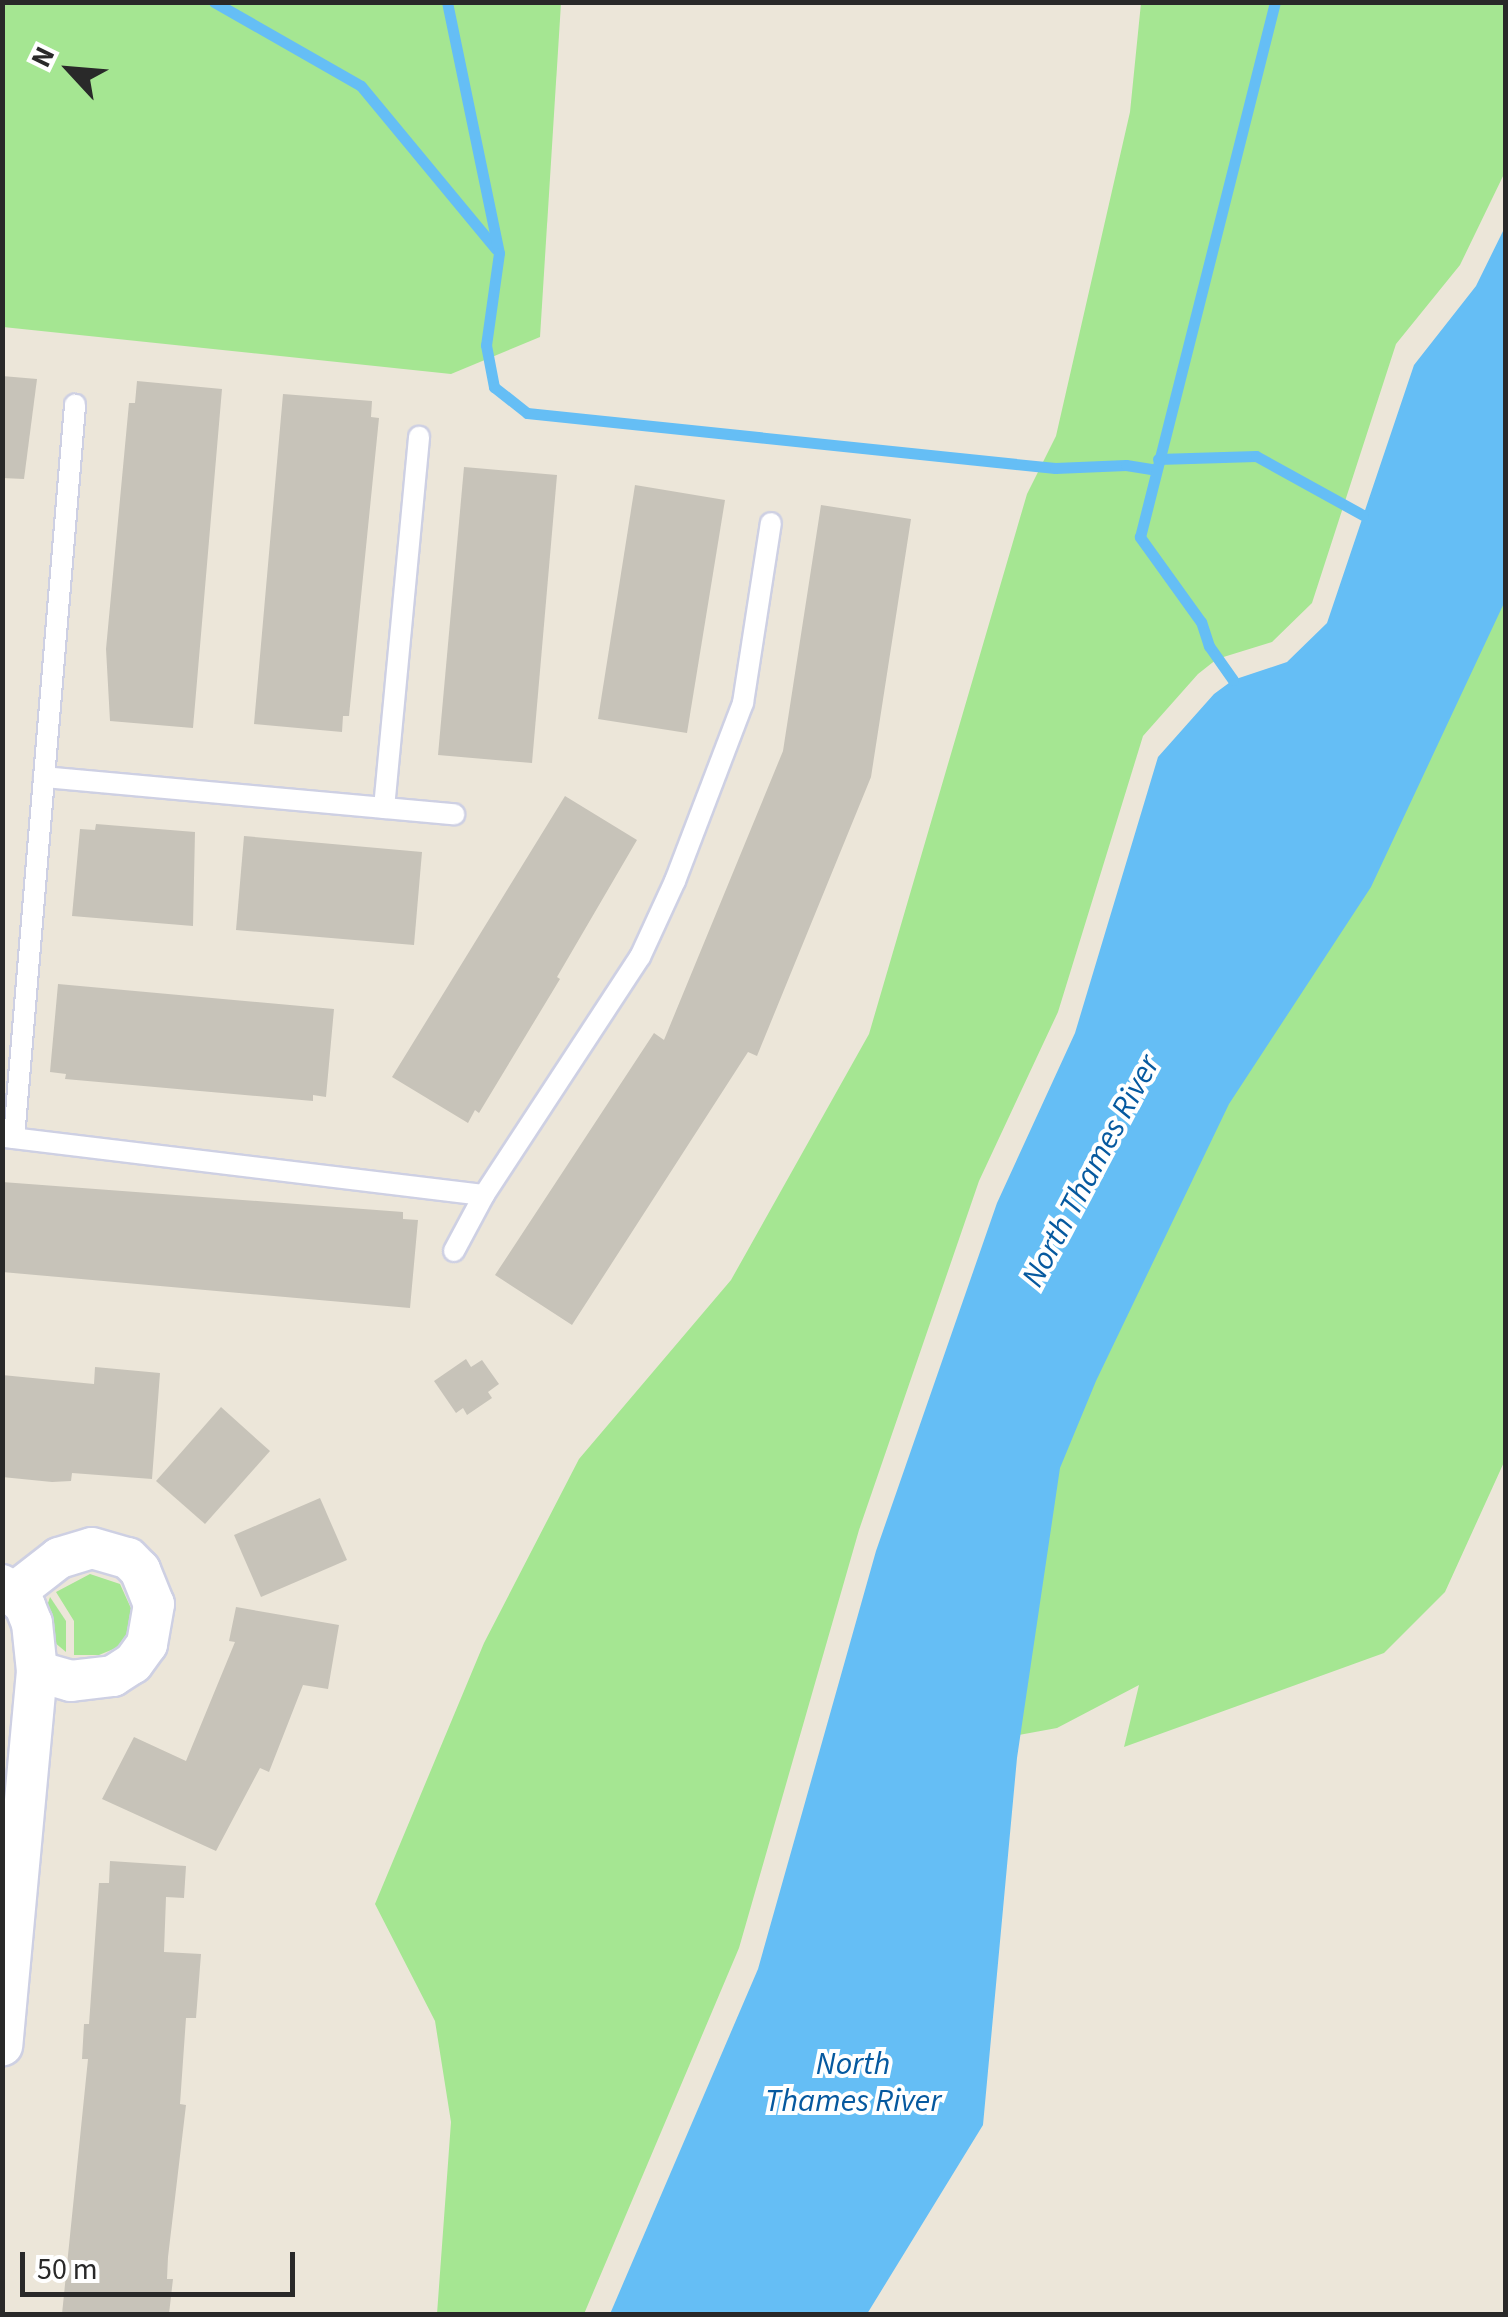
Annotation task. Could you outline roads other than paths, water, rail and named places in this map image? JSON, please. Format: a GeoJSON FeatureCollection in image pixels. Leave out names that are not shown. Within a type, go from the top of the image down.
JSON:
{"type":"FeatureCollection","features":[{"type":"Feature","properties":{"kind":"street"},"geometry":{"type":"LineString","coordinates":[[2,2044],[37,1671],[32,1623],[8,1589],[58,1558],[92,1548],[128,1558],[149,1586],[153,1624],[133,1662],[113,1676],[89,1682],[37,1671]]}},
{"type":"Feature","properties":{"kind":"lane"},"geometry":{"type":"LineString","coordinates":[[75,404],[44,778],[8,1138],[484,1195]]}},
{"type":"Feature","properties":{"kind":"lane"},"geometry":{"type":"LineString","coordinates":[[384,808],[419,437]]}},
{"type":"Feature","properties":{"kind":"lane"},"geometry":{"type":"LineString","coordinates":[[454,1250],[484,1195],[640,957],[675,881],[743,703],[771,523]]}},
{"type":"Feature","properties":{"kind":"lane"},"geometry":{"type":"LineString","coordinates":[[44,778],[454,814]]}},
{"type":"Feature","properties":{"kind":"water","name":"North Thames River"},"geometry":{"type":"Polygon","coordinates":[[[1505,227],[1505,601],[1371,887],[1229,1104],[1096,1381],[1060,1468],[1017,1758],[983,2125],[867,2314],[610,2314],[758,1969],[876,1551],[997,1203],[1075,1033],[1158,757],[1214,694],[1233,680],[1287,662],[1327,623],[1414,365],[1476,286],[1505,227]]]}},
{"type":"Feature","properties":{"kind":"waterway"},"geometry":{"type":"LineString","coordinates":[[214,2],[361,86],[496,249]]}},
{"type":"Feature","properties":{"kind":"waterway"},"geometry":{"type":"LineString","coordinates":[[447,2],[499,253],[486,345],[494,387],[527,413],[1055,468],[1126,465],[1156,470]]}},
{"type":"Feature","properties":{"kind":"waterway"},"geometry":{"type":"LineString","coordinates":[[1233,680],[1209,646],[1201,622],[1140,537],[1275,2]]}},
{"type":"Feature","properties":{"kind":"waterway"},"geometry":{"type":"LineString","coordinates":[[1158,459],[1256,456],[1363,515]]}}]}
